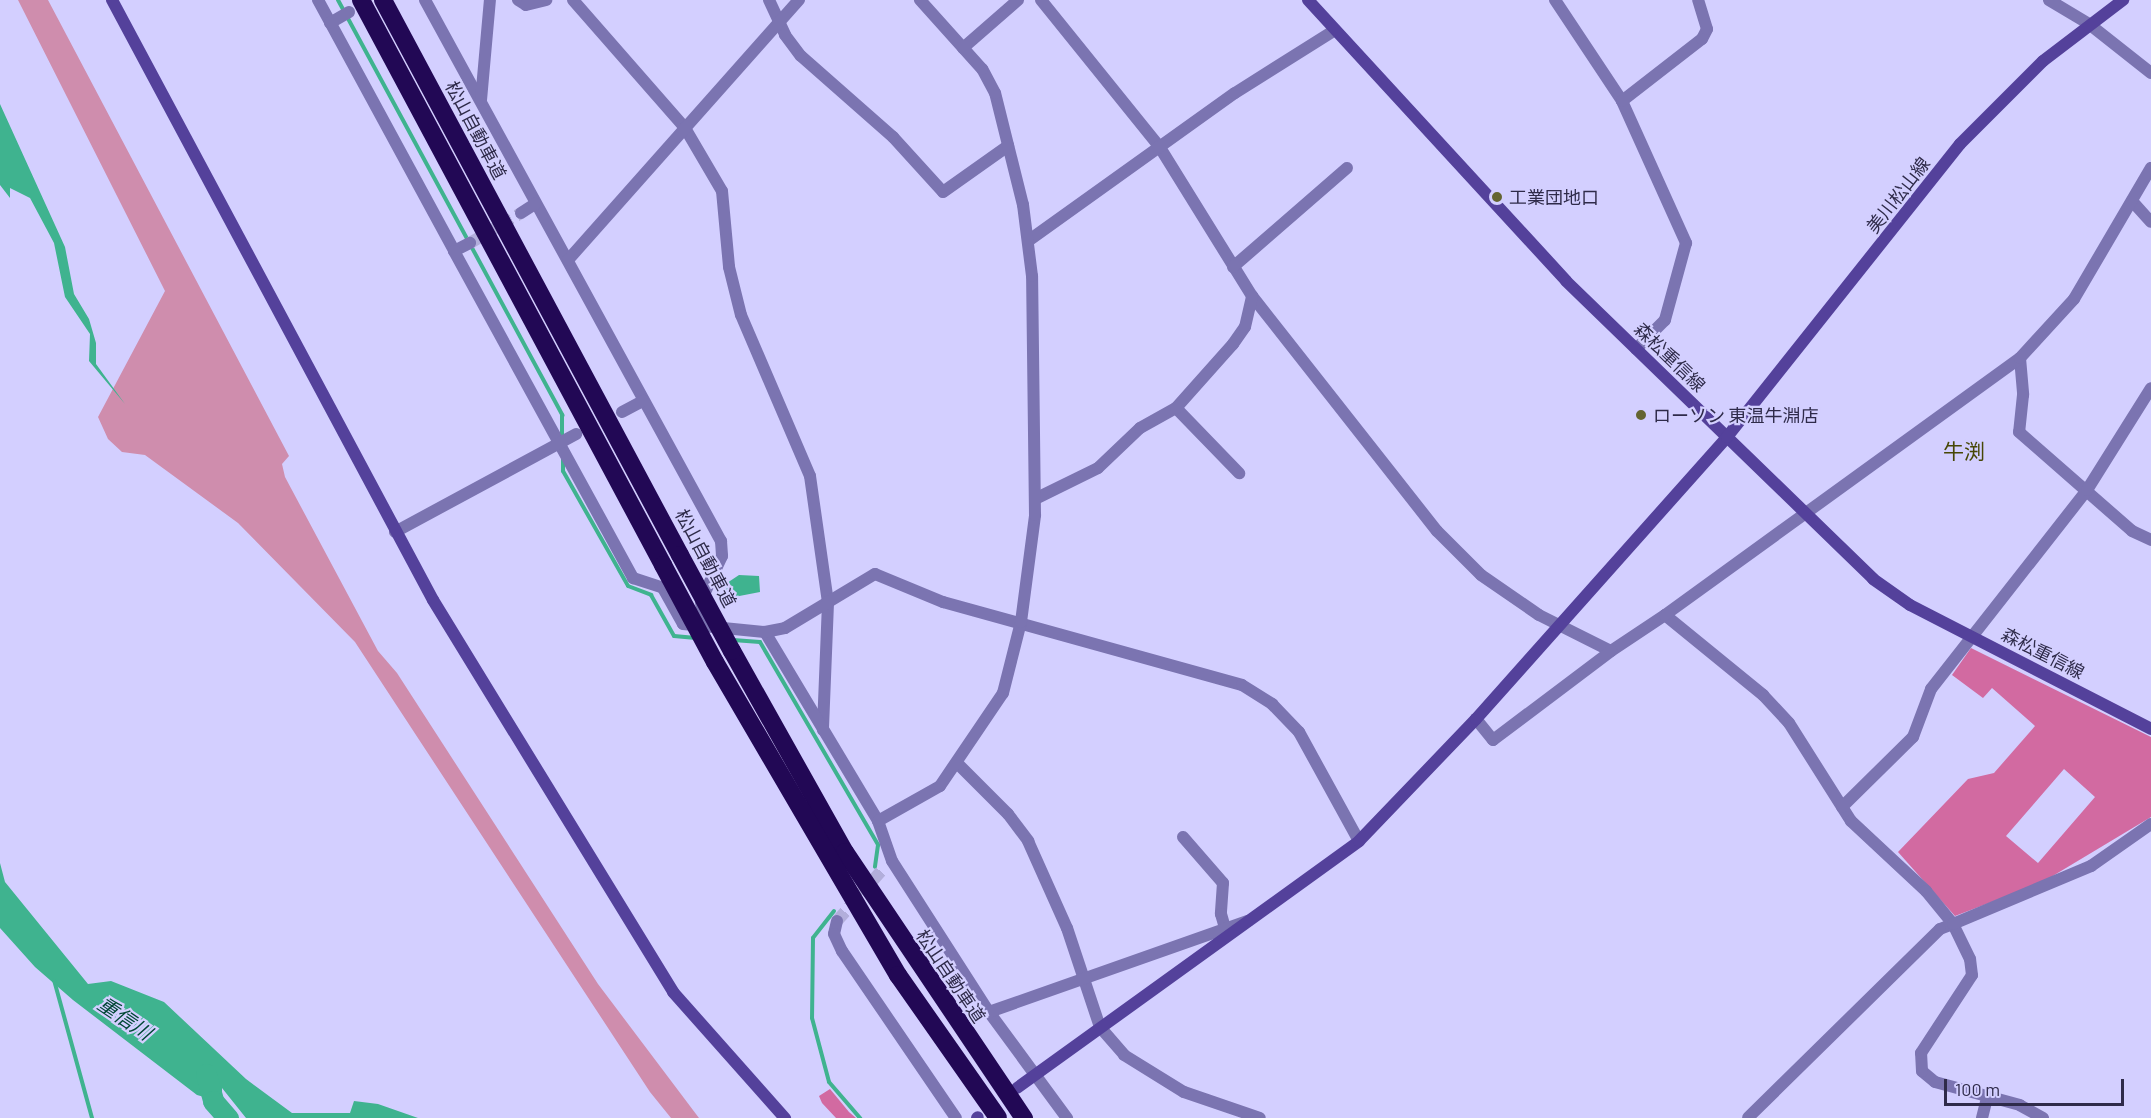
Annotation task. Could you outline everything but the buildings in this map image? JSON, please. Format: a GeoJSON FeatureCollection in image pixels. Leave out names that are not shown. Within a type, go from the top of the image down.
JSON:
{"type":"FeatureCollection","features":[{"type":"Feature","properties":{"kind":"highway","name":"松山自動車道"},"geometry":{"type":"LineString","coordinates":[[383,0],[732,651],[845,852],[1024,1118]]}},
{"type":"Feature","properties":{"kind":"highway"},"geometry":{"type":"LineString","coordinates":[[355,6],[715,662],[898,975],[998,1118]]}},
{"type":"Feature","properties":{"kind":"street"},"geometry":{"type":"LineString","coordinates":[[112,0],[395,532],[673,992],[785,1118]]}},
{"type":"Feature","properties":{"kind":"street"},"geometry":{"type":"LineString","coordinates":[[318,0],[633,578],[663,588],[683,624],[765,632],[785,628],[875,574],[944,602],[1242,685],[1262,698],[1299,732],[1359,841]]}},
{"type":"Feature","properties":{"kind":"street"},"geometry":{"type":"LineString","coordinates":[[425,0],[721,541],[722,556],[701,601],[703,626]]}},
{"type":"Feature","properties":{"kind":"street"},"geometry":{"type":"LineString","coordinates":[[481,101],[490,0]]}},
{"type":"Feature","properties":{"kind":"street"},"geometry":{"type":"LineString","coordinates":[[518,0],[526,5],[546,0]]}},
{"type":"Feature","properties":{"kind":"street"},"geometry":{"type":"LineString","coordinates":[[573,0],[685,128],[722,191],[729,267],[741,315],[810,476],[828,603],[823,730]]}},
{"type":"Feature","properties":{"kind":"street"},"geometry":{"type":"LineString","coordinates":[[769,0],[779,22],[801,56],[893,137],[943,192],[1008,146]]}},
{"type":"Feature","properties":{"kind":"street"},"geometry":{"type":"LineString","coordinates":[[568,260],[799,0]]}},
{"type":"Feature","properties":{"kind":"street"},"geometry":{"type":"LineString","coordinates":[[878,821],[940,786],[958,764],[1003,693],[1022,622],[1035,499],[1028,241],[1008,146],[995,93],[982,69],[920,0]]}},
{"type":"Feature","properties":{"kind":"street"},"geometry":{"type":"LineString","coordinates":[[963,48],[1018,0]]}},
{"type":"Feature","properties":{"kind":"street"},"geometry":{"type":"LineString","coordinates":[[1041,0],[1159,146],[1252,296],[1437,531],[1481,575],[1560,625],[1611,651]]}},
{"type":"Feature","properties":{"kind":"street","name":"森松重信線"},"geometry":{"type":"LineString","coordinates":[[1308,0],[1480,192],[1636,349],[1873,579],[1970,637],[2151,729]]}},
{"type":"Feature","properties":{"kind":"street"},"geometry":{"type":"LineString","coordinates":[[1555,0],[1622,101],[1686,243],[1665,320],[1636,349]]}},
{"type":"Feature","properties":{"kind":"street"},"geometry":{"type":"LineString","coordinates":[[1622,101],[1702,39],[1707,29],[1698,0]]}},
{"type":"Feature","properties":{"kind":"street"},"geometry":{"type":"LineString","coordinates":[[2049,0],[2089,24],[2151,73]]}},
{"type":"Feature","properties":{"kind":"street","name":"美川松山線"},"geometry":{"type":"LineString","coordinates":[[1017,1088],[1359,841],[1476,719],[1726,437],[1960,144],[2043,62],[2122,0]]}},
{"type":"Feature","properties":{"kind":"street"},"geometry":{"type":"LineString","coordinates":[[330,23],[355,6]]}},
{"type":"Feature","properties":{"kind":"street"},"geometry":{"type":"LineString","coordinates":[[1028,241],[1159,146],[1335,30]]}},
{"type":"Feature","properties":{"kind":"street"},"geometry":{"type":"LineString","coordinates":[[1233,267],[1347,168]]}},
{"type":"Feature","properties":{"kind":"street"},"geometry":{"type":"LineString","coordinates":[[1476,719],[1493,740],[1611,651],[1665,615],[1804,512],[2020,358],[2074,299],[2151,168]]}},
{"type":"Feature","properties":{"kind":"street"},"geometry":{"type":"LineString","coordinates":[[2132,201],[2151,222]]}},
{"type":"Feature","properties":{"kind":"street"},"geometry":{"type":"LineString","coordinates":[[521,213],[535,204]]}},
{"type":"Feature","properties":{"kind":"street"},"geometry":{"type":"LineString","coordinates":[[454,251],[470,243]]}},
{"type":"Feature","properties":{"kind":"street"},"geometry":{"type":"LineString","coordinates":[[1035,499],[1098,468],[1140,428],[1176,408],[1239,335],[1252,296]]}},
{"type":"Feature","properties":{"kind":"street"},"geometry":{"type":"LineString","coordinates":[[2020,358],[2023,394],[2019,432],[2132,531],[2151,540]]}},
{"type":"Feature","properties":{"kind":"street"},"geometry":{"type":"LineString","coordinates":[[1842,807],[1913,737],[1931,690],[1970,637],[2087,490],[2151,388]]}},
{"type":"Feature","properties":{"kind":"street"},"geometry":{"type":"LineString","coordinates":[[622,412],[643,401]]}},
{"type":"Feature","properties":{"kind":"street"},"geometry":{"type":"LineString","coordinates":[[1176,408],[1239,473]]}},
{"type":"Feature","properties":{"kind":"street"},"geometry":{"type":"LineString","coordinates":[[395,532],[576,434]]}},
{"type":"Feature","properties":{"kind":"street"},"geometry":{"type":"LineString","coordinates":[[1665,615],[1782,716],[1866,839],[1926,891],[1953,924],[1970,959],[1972,975],[1920,1061],[1922,1071],[1935,1082],[1987,1098],[2020,1105],[2043,1118]]}},
{"type":"Feature","properties":{"kind":"street"},"geometry":{"type":"LineString","coordinates":[[765,632],[878,821],[888,865],[989,1012],[1067,1118]]}},
{"type":"Feature","properties":{"kind":"street"},"geometry":{"type":"LineString","coordinates":[[958,764],[1028,841],[1067,928],[1083,982],[1100,1027],[1124,1055],[1184,1092],[1260,1118]]}},
{"type":"Feature","properties":{"kind":"street"},"geometry":{"type":"LineString","coordinates":[[1748,1118],[1940,929],[2091,866],[2151,825]]}},
{"type":"Feature","properties":{"kind":"street"},"geometry":{"type":"LineString","coordinates":[[1184,837],[1223,883],[1221,914],[1226,928]]}},
{"type":"Feature","properties":{"kind":"street"},"geometry":{"type":"LineString","coordinates":[[837,921],[834,934],[842,951],[956,1118]]}},
{"type":"Feature","properties":{"kind":"street"},"geometry":{"type":"LineString","coordinates":[[989,1012],[1083,982],[1248,921]]}},
{"type":"Feature","properties":{"kind":"street"},"geometry":{"type":"LineString","coordinates":[[1982,1118],[1987,1098]]}},
{"type":"Feature","properties":{"kind":"shaded area"},"geometry":{"type":"Polygon","coordinates":[[[18,0],[48,0],[289,456],[282,464],[285,477],[378,651],[397,673],[598,984],[699,1118],[671,1118],[650,1092],[355,642],[238,523],[145,455],[122,452],[108,439],[98,417],[165,291],[18,0]]]}},
{"type":"Feature","properties":{"kind":"shaded area"},"geometry":{"type":"Polygon","coordinates":[[[1971,648],[2151,737],[2151,817],[2041,883],[1955,916],[1898,852],[1968,779],[1994,773],[2035,726],[1992,688],[1983,698],[1952,675],[1971,648]],[[2064,769],[2006,836],[2038,863],[2095,797],[2064,769]]]}},
{"type":"Feature","properties":{"kind":"shaded area"},"geometry":{"type":"Polygon","coordinates":[[[830,1089],[856,1118],[836,1118],[822,1103],[819,1096],[830,1089]]]}},
{"type":"Feature","properties":{"kind":"water"},"geometry":{"type":"Polygon","coordinates":[[[0,104],[65,247],[74,294],[89,319],[96,343],[96,364],[125,404],[89,361],[90,334],[65,297],[54,243],[30,198],[10,188],[10,198],[0,185],[0,104]]]}},
{"type":"Feature","properties":{"kind":"water"},"geometry":{"type":"Polygon","coordinates":[[[739,575],[759,576],[760,592],[729,598],[724,585],[739,575]]]}},
{"type":"Feature","properties":{"kind":"water","name":"重信川"},"geometry":{"type":"Polygon","coordinates":[[[0,863],[5,882],[88,984],[111,981],[164,1002],[246,1079],[292,1113],[350,1113],[354,1101],[378,1104],[418,1118],[246,1118],[222,1088],[222,1102],[197,1095],[73,1000],[35,967],[0,928],[0,863]]]}},
{"type":"Feature","properties":{"kind":"waterway"},"geometry":{"type":"LineString","coordinates":[[338,0],[562,415],[562,439]]}},
{"type":"Feature","properties":{"kind":"waterway"},"geometry":{"type":"LineString","coordinates":[[563,458],[563,471],[628,586],[651,595],[674,636],[696,638]]}},
{"type":"Feature","properties":{"kind":"waterway"},"geometry":{"type":"LineString","coordinates":[[733,640],[760,642],[878,845],[875,867]]}},
{"type":"Feature","properties":{"kind":"waterway"},"geometry":{"type":"LineString","coordinates":[[834,911],[813,938],[812,1018],[829,1082],[860,1118]]}},
{"type":"Feature","properties":{"kind":"waterway"},"geometry":{"type":"LineString","coordinates":[[54,980],[92,1118]]}},
{"type":"Feature","properties":{"kind":"waterway"},"geometry":{"type":"LineString","coordinates":[[206,1074],[213,1101],[228,1118]]}},
{"type":"Feature","properties":{"kind":"tunnel"},"geometry":{"type":"LineString","coordinates":[[470,243],[521,213]]}},
{"type":"Feature","properties":{"kind":"tunnel"},"geometry":{"type":"LineString","coordinates":[[837,921],[883,869]]}},
{"type":"Feature","properties":{"kind":"place","name":"工業団地口"},"geometry":{"type":"Point","coordinates":[1497,197]}},
{"type":"Feature","properties":{"kind":"place","name":"ローソン 東温牛淵店"},"geometry":{"type":"Point","coordinates":[1641,415]}},
{"type":"Feature","properties":{"kind":"district","name":"牛渕"},"geometry":{"type":"Point","coordinates":[1964,451]}}]}
